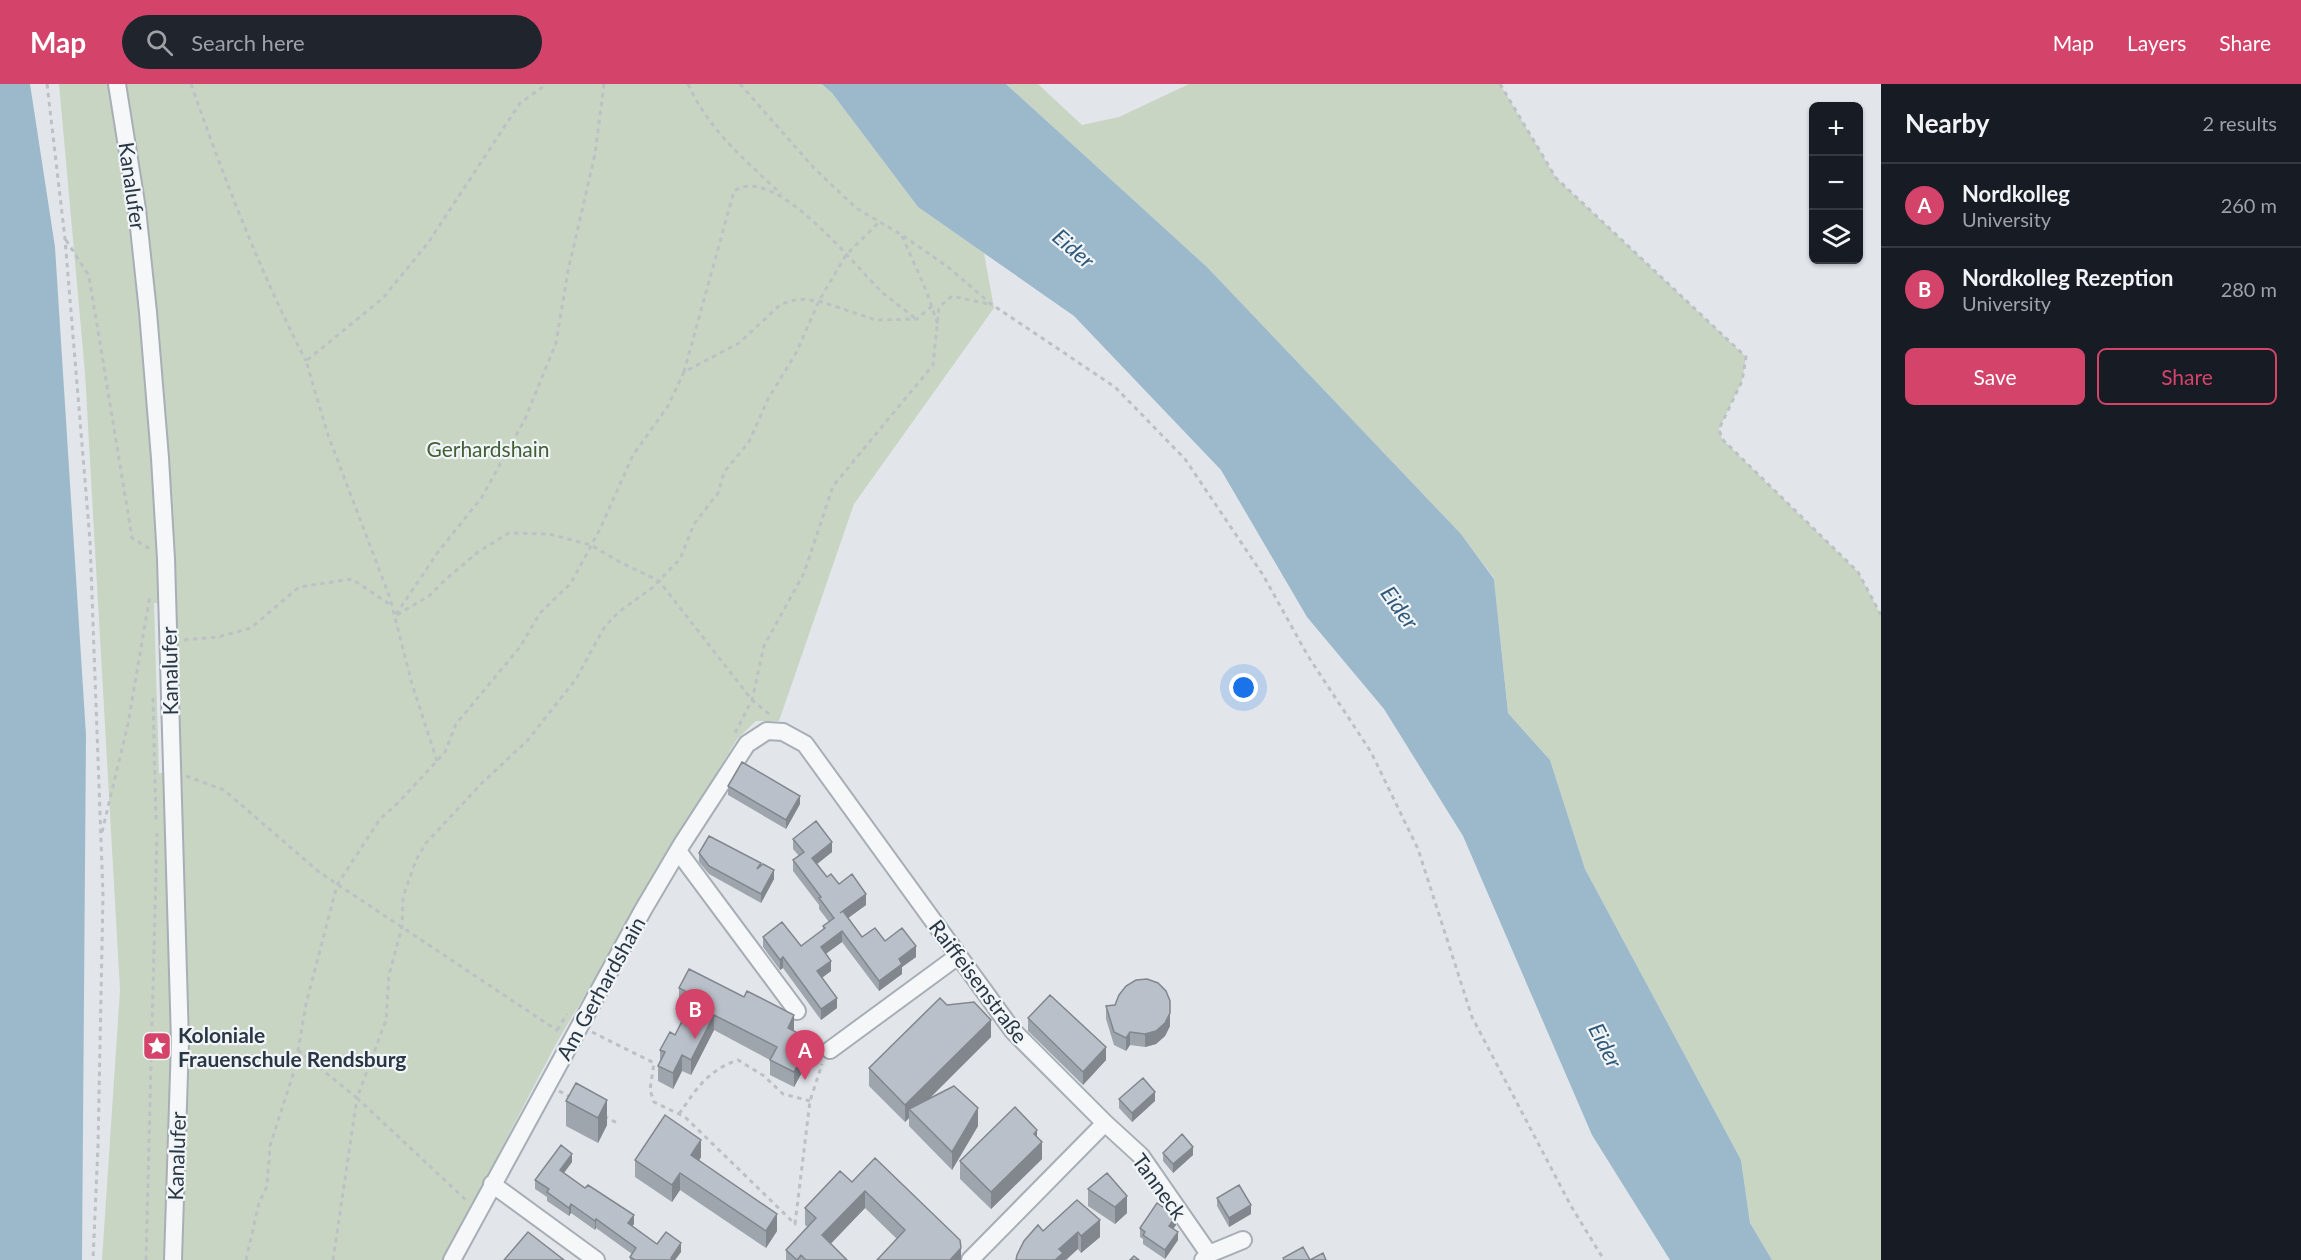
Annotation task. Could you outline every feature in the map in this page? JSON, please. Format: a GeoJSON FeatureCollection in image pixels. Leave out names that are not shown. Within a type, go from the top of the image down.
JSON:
{"type":"FeatureCollection","features":[{"type":"Feature","properties":{"kind":"street","name":"Kanalufer"},"geometry":{"type":"LineString","coordinates":[[117,84],[137,208],[148,312],[166,559],[180,1042],[173,1260]]}},
{"type":"Feature","properties":{"kind":"street","name":"Am Gerhardshain"},"geometry":{"type":"LineString","coordinates":[[453,1260],[492,1184],[678,851],[747,744],[767,731]]}},
{"type":"Feature","properties":{"kind":"street","name":"Raiffeisenstraße"},"geometry":{"type":"LineString","coordinates":[[767,731],[783,732],[805,744],[1013,1031],[1105,1123]]}},
{"type":"Feature","properties":{"kind":"street"},"geometry":{"type":"LineString","coordinates":[[678,851],[797,1011]]}},
{"type":"Feature","properties":{"kind":"street"},"geometry":{"type":"LineString","coordinates":[[830,1050],[958,956]]}},
{"type":"Feature","properties":{"kind":"street"},"geometry":{"type":"LineString","coordinates":[[974,1256],[1105,1123]]}},
{"type":"Feature","properties":{"kind":"street","name":"Tanneck"},"geometry":{"type":"LineString","coordinates":[[1105,1123],[1141,1156],[1206,1257],[1243,1240]]}},
{"type":"Feature","properties":{"kind":"street"},"geometry":{"type":"LineString","coordinates":[[492,1184],[596,1260]]}},
{"type":"Feature","properties":{"kind":"path"},"geometry":{"type":"LineString","coordinates":[[47,84],[65,239],[90,541],[103,896],[100,1087],[93,1260]]}},
{"type":"Feature","properties":{"kind":"path"},"geometry":{"type":"LineString","coordinates":[[191,84],[225,179],[306,361],[328,435],[392,606],[412,684],[437,761]]}},
{"type":"Feature","properties":{"kind":"path"},"geometry":{"type":"LineString","coordinates":[[306,361],[383,298],[428,243],[520,103],[547,84]]}},
{"type":"Feature","properties":{"kind":"path"},"geometry":{"type":"LineString","coordinates":[[395,616],[438,552],[482,497],[525,419],[556,344],[568,271],[595,154],[604,84]]}},
{"type":"Feature","properties":{"kind":"path"},"geometry":{"type":"LineString","coordinates":[[688,84],[698,107],[728,144],[782,195],[814,221],[884,293],[916,319]]}},
{"type":"Feature","properties":{"kind":"path"},"geometry":{"type":"LineString","coordinates":[[740,84],[814,168],[856,208],[902,234],[948,267],[991,304],[1115,387],[1185,459],[1263,574],[1308,656],[1371,752],[1418,849],[1472,1017],[1571,1206],[1604,1260]]}},
{"type":"Feature","properties":{"kind":"path"},"geometry":{"type":"LineString","coordinates":[[1500,84],[1556,178],[1746,357],[1742,381],[1719,429],[1722,440],[1858,572],[1881,615]]}},
{"type":"Feature","properties":{"kind":"path"},"geometry":{"type":"LineString","coordinates":[[246,1260],[259,1203],[267,1186],[270,1146],[295,1068],[306,1004],[337,885],[380,819],[445,753],[456,724],[520,647],[540,613],[571,583],[633,455],[668,406],[684,372],[734,191],[742,186],[763,188],[782,195]]}},
{"type":"Feature","properties":{"kind":"path"},"geometry":{"type":"LineString","coordinates":[[333,1260],[357,1098],[386,1020],[389,975],[402,927],[403,897],[416,860],[426,843],[481,784],[527,741],[576,679],[605,626],[620,611],[659,581],[680,559],[694,524],[718,494],[724,472],[749,442],[768,399],[796,353],[819,301],[846,255],[879,222]]}},
{"type":"Feature","properties":{"kind":"path"},"geometry":{"type":"LineString","coordinates":[[902,234],[932,306],[938,327]]}},
{"type":"Feature","properties":{"kind":"path"},"geometry":{"type":"LineString","coordinates":[[65,239],[89,276],[132,538],[166,559]]}},
{"type":"Feature","properties":{"kind":"path"},"geometry":{"type":"LineString","coordinates":[[731,739],[752,700],[764,646],[804,573],[833,486],[933,365],[939,307],[952,296],[991,304]]}},
{"type":"Feature","properties":{"kind":"path"},"geometry":{"type":"LineString","coordinates":[[684,372],[739,343],[781,304],[798,299],[819,301],[876,320],[916,319],[932,306]]}},
{"type":"Feature","properties":{"kind":"path"},"geometry":{"type":"LineString","coordinates":[[395,616],[429,596],[478,552],[509,533],[549,534],[591,545],[659,581],[752,700],[769,714],[767,731]]}},
{"type":"Feature","properties":{"kind":"path"},"geometry":{"type":"LineString","coordinates":[[175,641],[218,637],[250,628],[299,587],[352,579],[392,606]]}},
{"type":"Feature","properties":{"kind":"path"},"geometry":{"type":"LineString","coordinates":[[101,838],[128,724],[150,593],[151,628]]}},
{"type":"Feature","properties":{"kind":"path"},"geometry":{"type":"LineString","coordinates":[[146,1260],[157,833],[152,688]]}},
{"type":"Feature","properties":{"kind":"path"},"geometry":{"type":"LineString","coordinates":[[171,771],[224,790],[337,885],[557,1030],[576,1033],[654,1063],[650,1090],[654,1102],[685,1117],[795,1224],[810,1101],[819,1068],[830,1050]]}},
{"type":"Feature","properties":{"kind":"path"},"geometry":{"type":"LineString","coordinates":[[557,1030],[568,1011]]}},
{"type":"Feature","properties":{"kind":"path"},"geometry":{"type":"LineString","coordinates":[[298,1050],[357,1098],[478,1212]]}},
{"type":"Feature","properties":{"kind":"path"},"geometry":{"type":"LineString","coordinates":[[679,1114],[702,1080],[722,1066],[738,1060],[764,1076],[783,1094],[810,1101]]}},
{"type":"Feature","properties":{"kind":"path"},"geometry":{"type":"LineString","coordinates":[[557,1090],[578,1101]]}},
{"type":"Feature","properties":{"kind":"path"},"geometry":{"type":"LineString","coordinates":[[598,1113],[619,1124]]}},
{"type":"Feature","properties":{"kind":"green space","name":"Gerhardshain"},"geometry":{"type":"Polygon","coordinates":[[[59,84],[823,84],[918,207],[984,253],[994,308],[854,504],[779,721],[756,721],[737,739],[557,1042],[443,1260],[102,1260],[120,990],[85,373],[59,84]],[[154,603],[159,773],[163,773],[159,603],[154,603]]]}},
{"type":"Feature","properties":{"kind":"green space"},"geometry":{"type":"Polygon","coordinates":[[[1006,84],[1038,84],[1082,125],[1119,117],[1189,84],[1500,84],[1556,178],[1746,357],[1742,381],[1719,429],[1722,439],[1858,572],[1881,615],[1881,1260],[1772,1260],[1750,1223],[1741,1160],[1585,869],[1550,760],[1508,713],[1494,578],[1461,534],[1207,267],[1006,84]]]}},
{"type":"Feature","properties":{"kind":"water"},"geometry":{"type":"Polygon","coordinates":[[[0,84],[30,84],[55,247],[86,735],[82,1260],[0,1260],[0,84]]]}},
{"type":"Feature","properties":{"kind":"water","name":"Eider"},"geometry":{"type":"Polygon","coordinates":[[[822,84],[1006,84],[1207,267],[1461,534],[1494,579],[1508,713],[1550,760],[1585,869],[1741,1160],[1750,1223],[1772,1260],[1670,1260],[1592,1135],[1463,836],[1384,709],[1307,617],[1221,470],[1074,316],[918,207],[832,93],[822,84]]]}},
{"type":"Feature","properties":{"kind":"building"},"geometry":{"type":"Polygon","coordinates":[[[742,762],[800,796],[786,820],[728,786],[742,762]]]}},
{"type":"Feature","properties":{"kind":"building"},"geometry":{"type":"Polygon","coordinates":[[[816,821],[832,842],[812,858],[827,877],[831,874],[839,884],[852,874],[866,894],[840,913],[843,911],[862,937],[875,928],[885,941],[902,928],[916,946],[899,959],[902,964],[879,981],[842,931],[821,947],[831,961],[817,971],[837,998],[821,1009],[783,957],[780,960],[763,937],[782,922],[801,946],[825,928],[823,926],[834,918],[793,860],[804,852],[793,839],[816,821]]]}},
{"type":"Feature","properties":{"kind":"building"},"geometry":{"type":"Polygon","coordinates":[[[709,836],[761,863],[757,869],[763,864],[774,870],[761,894],[709,866],[699,853],[709,836]]]}},
{"type":"Feature","properties":{"kind":"building"},"geometry":{"type":"Polygon","coordinates":[[[689,969],[744,997],[747,991],[794,1015],[788,1028],[811,1040],[794,1072],[770,1060],[777,1047],[714,1015],[691,1060],[682,1055],[673,1073],[658,1066],[665,1052],[660,1050],[670,1032],[675,1035],[695,996],[679,988],[689,969]]]}},
{"type":"Feature","properties":{"kind":"building"},"geometry":{"type":"Polygon","coordinates":[[[1147,979],[1158,983],[1166,991],[1170,1001],[1170,1013],[1165,1023],[1156,1031],[1145,1034],[1130,1032],[1126,1038],[1114,1032],[1106,1006],[1115,1005],[1126,986],[1136,980],[1147,979]]]}},
{"type":"Feature","properties":{"kind":"building"},"geometry":{"type":"Polygon","coordinates":[[[1050,995],[1106,1047],[1083,1072],[1028,1018],[1050,995]]]}},
{"type":"Feature","properties":{"kind":"building"},"geometry":{"type":"Polygon","coordinates":[[[940,998],[947,1005],[974,1002],[991,1020],[905,1105],[869,1068],[940,998]]]}},
{"type":"Feature","properties":{"kind":"building"},"geometry":{"type":"Polygon","coordinates":[[[1143,1078],[1155,1092],[1132,1113],[1119,1099],[1143,1078]]]}},
{"type":"Feature","properties":{"kind":"building"},"geometry":{"type":"Polygon","coordinates":[[[576,1083],[607,1100],[598,1118],[566,1101],[576,1083]]]}},
{"type":"Feature","properties":{"kind":"building"},"geometry":{"type":"Polygon","coordinates":[[[954,1086],[978,1108],[952,1152],[909,1109],[954,1086]]]}},
{"type":"Feature","properties":{"kind":"building"},"geometry":{"type":"Polygon","coordinates":[[[1015,1107],[1037,1130],[1034,1134],[1042,1142],[991,1192],[960,1161],[1015,1107]]]}},
{"type":"Feature","properties":{"kind":"building"},"geometry":{"type":"Polygon","coordinates":[[[665,1115],[701,1140],[691,1155],[777,1214],[766,1231],[680,1173],[672,1185],[635,1160],[665,1115]]]}},
{"type":"Feature","properties":{"kind":"building"},"geometry":{"type":"Polygon","coordinates":[[[1182,1134],[1193,1147],[1173,1164],[1163,1153],[1182,1134]]]}},
{"type":"Feature","properties":{"kind":"building"},"geometry":{"type":"Polygon","coordinates":[[[561,1145],[572,1154],[560,1170],[585,1188],[588,1185],[634,1215],[628,1223],[657,1244],[666,1232],[681,1243],[671,1258],[674,1260],[635,1260],[630,1257],[636,1248],[571,1204],[569,1208],[547,1192],[549,1189],[535,1180],[561,1145]]]}},
{"type":"Feature","properties":{"kind":"building"},"geometry":{"type":"Polygon","coordinates":[[[875,1158],[960,1240],[961,1248],[950,1260],[877,1260],[905,1230],[865,1191],[822,1235],[847,1260],[806,1260],[801,1255],[797,1260],[786,1250],[816,1218],[805,1208],[840,1171],[852,1182],[875,1158]]]}},
{"type":"Feature","properties":{"kind":"building"},"geometry":{"type":"Polygon","coordinates":[[[1107,1173],[1127,1196],[1115,1207],[1088,1189],[1107,1173]]]}},
{"type":"Feature","properties":{"kind":"building"},"geometry":{"type":"Polygon","coordinates":[[[1239,1185],[1251,1205],[1229,1218],[1217,1198],[1239,1185]]]}},
{"type":"Feature","properties":{"kind":"building"},"geometry":{"type":"Polygon","coordinates":[[[1077,1200],[1100,1220],[1081,1236],[1078,1232],[1059,1249],[1063,1253],[1055,1260],[1016,1260],[1024,1241],[1038,1225],[1043,1231],[1077,1200]]]}},
{"type":"Feature","properties":{"kind":"building"},"geometry":{"type":"Polygon","coordinates":[[[1157,1203],[1176,1216],[1169,1226],[1178,1232],[1165,1250],[1143,1235],[1145,1232],[1140,1228],[1157,1203]]]}},
{"type":"Feature","properties":{"kind":"building"},"geometry":{"type":"Polygon","coordinates":[[[528,1232],[564,1260],[504,1260],[528,1232]]]}},
{"type":"Feature","properties":{"kind":"building"},"geometry":{"type":"Polygon","coordinates":[[[1303,1247],[1310,1260],[1284,1260],[1283,1258],[1303,1247]]]}},
{"type":"Feature","properties":{"kind":"building"},"geometry":{"type":"Polygon","coordinates":[[[1323,1253],[1326,1260],[1310,1260],[1323,1253]]]}},
{"type":"Feature","properties":{"kind":"place","name":"Nordkolleg Rezeption"},"geometry":{"type":"Point","coordinates":[695,1039]}},
{"type":"Feature","properties":{"kind":"place","name":"Koloniale Frauenschule Rendsburg"},"geometry":{"type":"Point","coordinates":[157,1046]}},
{"type":"Feature","properties":{"kind":"place","name":"Nordkolleg"},"geometry":{"type":"Point","coordinates":[805,1080]}}]}
